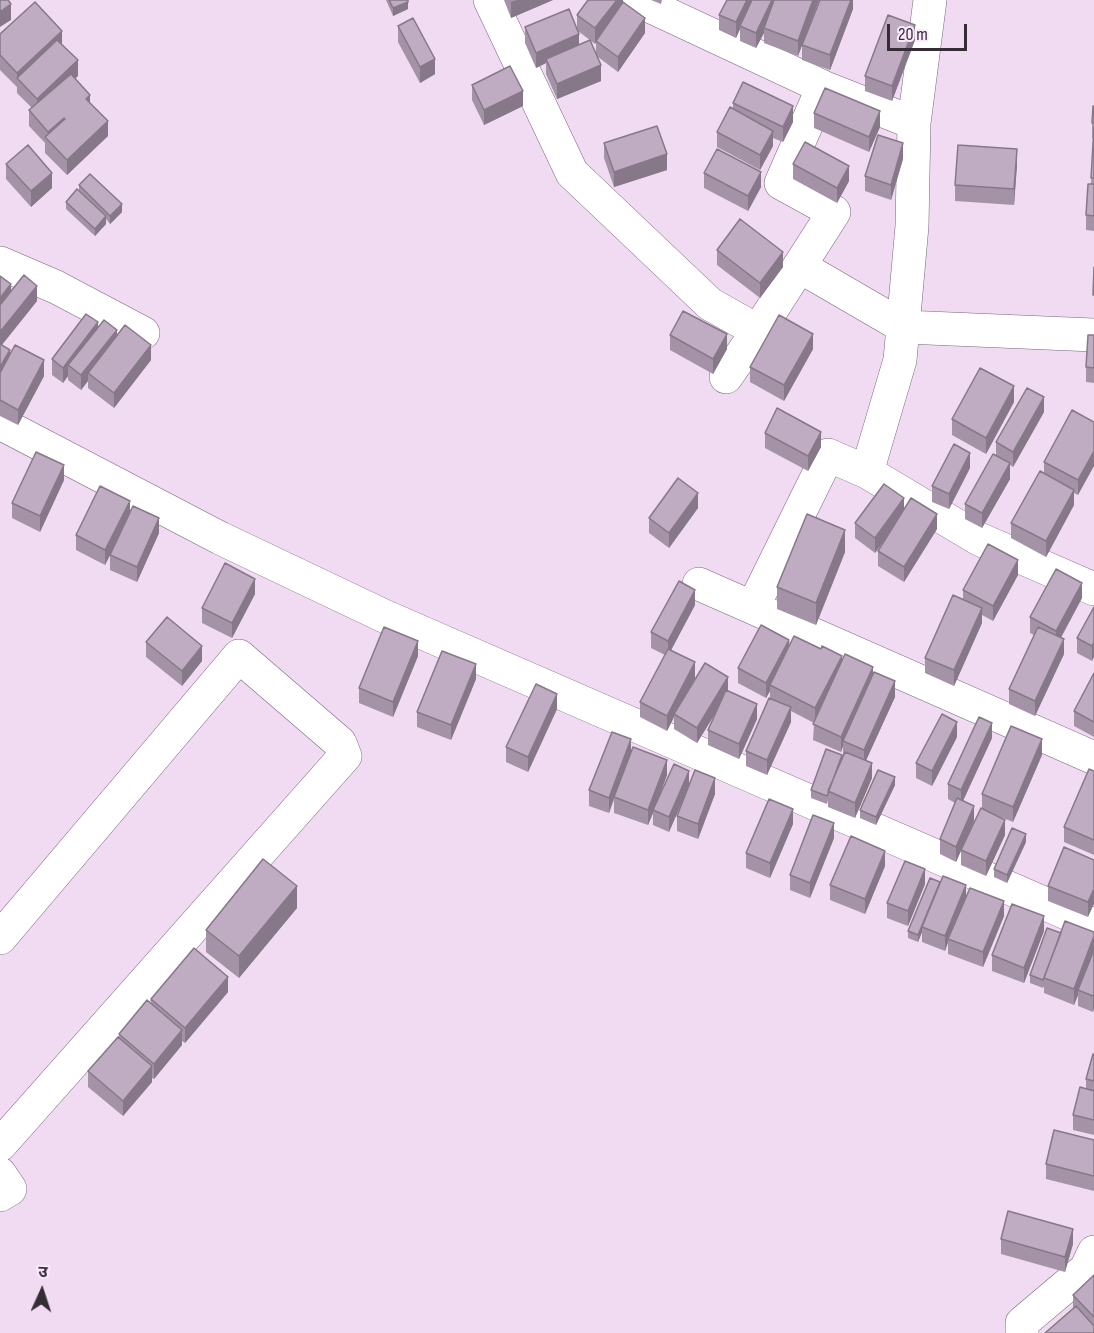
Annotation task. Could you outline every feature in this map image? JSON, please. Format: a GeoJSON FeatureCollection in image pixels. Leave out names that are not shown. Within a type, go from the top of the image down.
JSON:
{"type":"FeatureCollection","features":[{"type":"Feature","properties":{"kind":"street"},"geometry":{"type":"LineString","coordinates":[[490,0],[572,173],[710,304],[758,331]]}},
{"type":"Feature","properties":{"kind":"street"},"geometry":{"type":"LineString","coordinates":[[637,0],[823,87],[914,123]]}},
{"type":"Feature","properties":{"kind":"street"},"geometry":{"type":"LineString","coordinates":[[867,472],[900,360],[912,226],[914,123],[930,0]]}},
{"type":"Feature","properties":{"kind":"street"},"geometry":{"type":"LineString","coordinates":[[726,377],[834,212],[781,183],[823,87]]}},
{"type":"Feature","properties":{"kind":"street"},"geometry":{"type":"LineString","coordinates":[[0,263],[56,287],[143,333]]}},
{"type":"Feature","properties":{"kind":"street"},"geometry":{"type":"LineString","coordinates":[[799,266],[904,327],[1094,335]]}},
{"type":"Feature","properties":{"kind":"street"},"geometry":{"type":"LineString","coordinates":[[0,423],[220,538],[384,616],[1094,925]]}},
{"type":"Feature","properties":{"kind":"street"},"geometry":{"type":"LineString","coordinates":[[753,607],[828,455],[867,472],[979,539],[1094,589]]}},
{"type":"Feature","properties":{"kind":"street"},"geometry":{"type":"LineString","coordinates":[[699,584],[1094,758]]}},
{"type":"Feature","properties":{"kind":"street"},"geometry":{"type":"LineString","coordinates":[[0,938],[239,656],[340,743],[345,756],[0,1145]]}},
{"type":"Feature","properties":{"kind":"street"},"geometry":{"type":"LineString","coordinates":[[0,1174],[10,1189],[0,1195]]}},
{"type":"Feature","properties":{"kind":"street"},"geometry":{"type":"LineString","coordinates":[[1022,1333],[1022,1323],[1091,1266]]}},
{"type":"Feature","properties":{"kind":"building"},"geometry":{"type":"Polygon","coordinates":[[[0,0],[8,0],[11,4],[0,12],[0,0]]]}},
{"type":"Feature","properties":{"kind":"building"},"geometry":{"type":"Polygon","coordinates":[[[389,0],[408,0],[408,2],[393,8],[389,0]]]}},
{"type":"Feature","properties":{"kind":"building"},"geometry":{"type":"Polygon","coordinates":[[[588,0],[617,0],[595,28],[577,15],[588,0]]]}},
{"type":"Feature","properties":{"kind":"building"},"geometry":{"type":"Polygon","coordinates":[[[727,0],[747,0],[736,22],[719,15],[727,0]]]}},
{"type":"Feature","properties":{"kind":"building"},"geometry":{"type":"Polygon","coordinates":[[[752,0],[772,0],[756,33],[740,26],[752,0]]]}},
{"type":"Feature","properties":{"kind":"building"},"geometry":{"type":"Polygon","coordinates":[[[774,0],[813,0],[798,41],[764,28],[774,0]]]}},
{"type":"Feature","properties":{"kind":"building"},"geometry":{"type":"Polygon","coordinates":[[[820,0],[851,0],[830,55],[802,45],[820,0]]]}},
{"type":"Feature","properties":{"kind":"building"},"geometry":{"type":"Polygon","coordinates":[[[35,2],[62,31],[17,73],[0,55],[0,34],[35,2]]]}},
{"type":"Feature","properties":{"kind":"building"},"geometry":{"type":"Polygon","coordinates":[[[623,2],[645,18],[618,57],[596,41],[623,2]]]}},
{"type":"Feature","properties":{"kind":"building"},"geometry":{"type":"Polygon","coordinates":[[[569,9],[579,34],[536,53],[525,27],[569,9]]]}},
{"type":"Feature","properties":{"kind":"building"},"geometry":{"type":"Polygon","coordinates":[[[888,15],[915,25],[892,86],[865,76],[888,15]]]}},
{"type":"Feature","properties":{"kind":"building"},"geometry":{"type":"Polygon","coordinates":[[[413,18],[435,59],[420,67],[398,26],[413,18]]]}},
{"type":"Feature","properties":{"kind":"building"},"geometry":{"type":"Polygon","coordinates":[[[57,40],[78,60],[37,99],[17,78],[57,40]]]}},
{"type":"Feature","properties":{"kind":"building"},"geometry":{"type":"Polygon","coordinates":[[[590,40],[601,65],[557,84],[546,59],[590,40]]]}},
{"type":"Feature","properties":{"kind":"building"},"geometry":{"type":"Polygon","coordinates":[[[510,66],[523,91],[484,110],[472,85],[510,66]]]}},
{"type":"Feature","properties":{"kind":"building"},"geometry":{"type":"Polygon","coordinates":[[[71,74],[90,95],[86,99],[108,121],[67,160],[45,137],[65,119],[48,132],[29,110],[71,74]]]}},
{"type":"Feature","properties":{"kind":"building"},"geometry":{"type":"Polygon","coordinates":[[[743,82],[793,106],[783,127],[733,103],[743,82]]]}},
{"type":"Feature","properties":{"kind":"building"},"geometry":{"type":"Polygon","coordinates":[[[825,88],[880,111],[869,137],[814,113],[825,88]]]}},
{"type":"Feature","properties":{"kind":"building"},"geometry":{"type":"Polygon","coordinates":[[[1093,106],[1094,123],[1092,123],[1093,106]]]}},
{"type":"Feature","properties":{"kind":"building"},"geometry":{"type":"Polygon","coordinates":[[[730,107],[773,131],[760,155],[717,132],[730,107]]]}},
{"type":"Feature","properties":{"kind":"building"},"geometry":{"type":"Polygon","coordinates":[[[657,126],[667,154],[614,172],[604,143],[657,126]]]}},
{"type":"Feature","properties":{"kind":"building"},"geometry":{"type":"Polygon","coordinates":[[[1094,127],[1094,178],[1091,178],[1094,127]]]}},
{"type":"Feature","properties":{"kind":"building"},"geometry":{"type":"Polygon","coordinates":[[[878,135],[903,143],[891,185],[865,176],[878,135]]]}},
{"type":"Feature","properties":{"kind":"building"},"geometry":{"type":"Polygon","coordinates":[[[805,142],[849,166],[837,188],[793,164],[805,142]]]}},
{"type":"Feature","properties":{"kind":"building"},"geometry":{"type":"Polygon","coordinates":[[[28,145],[52,173],[31,191],[6,164],[28,145]]]}},
{"type":"Feature","properties":{"kind":"building"},"geometry":{"type":"Polygon","coordinates":[[[958,145],[1017,149],[1014,189],[955,185],[958,145]]]}},
{"type":"Feature","properties":{"kind":"building"},"geometry":{"type":"Polygon","coordinates":[[[717,149],[761,172],[748,196],[704,173],[717,149]]]}},
{"type":"Feature","properties":{"kind":"building"},"geometry":{"type":"Polygon","coordinates":[[[90,174],[122,204],[110,216],[79,185],[90,174]]]}},
{"type":"Feature","properties":{"kind":"building"},"geometry":{"type":"Polygon","coordinates":[[[1088,184],[1094,184],[1094,216],[1086,215],[1088,184]]]}},
{"type":"Feature","properties":{"kind":"building"},"geometry":{"type":"Polygon","coordinates":[[[77,189],[106,216],[95,229],[66,202],[77,189]]]}},
{"type":"Feature","properties":{"kind":"building"},"geometry":{"type":"Polygon","coordinates":[[[740,219],[783,252],[760,283],[717,250],[740,219]]]}},
{"type":"Feature","properties":{"kind":"building"},"geometry":{"type":"Polygon","coordinates":[[[24,275],[37,286],[0,332],[0,305],[24,275]]]}},
{"type":"Feature","properties":{"kind":"building"},"geometry":{"type":"Polygon","coordinates":[[[0,276],[11,284],[0,298],[0,276]]]}},
{"type":"Feature","properties":{"kind":"building"},"geometry":{"type":"Polygon","coordinates":[[[683,311],[727,334],[713,359],[670,335],[683,311]]]}},
{"type":"Feature","properties":{"kind":"building"},"geometry":{"type":"Polygon","coordinates":[[[86,314],[98,322],[63,368],[52,359],[86,314]]]}},
{"type":"Feature","properties":{"kind":"building"},"geometry":{"type":"Polygon","coordinates":[[[779,315],[813,334],[784,385],[750,367],[779,315]]]}},
{"type":"Feature","properties":{"kind":"building"},"geometry":{"type":"Polygon","coordinates":[[[104,320],[117,330],[81,375],[68,365],[104,320]]]}},
{"type":"Feature","properties":{"kind":"building"},"geometry":{"type":"Polygon","coordinates":[[[125,325],[151,345],[114,393],[88,373],[125,325]]]}},
{"type":"Feature","properties":{"kind":"building"},"geometry":{"type":"Polygon","coordinates":[[[1088,335],[1094,335],[1094,368],[1086,367],[1088,335]]]}},
{"type":"Feature","properties":{"kind":"building"},"geometry":{"type":"Polygon","coordinates":[[[0,344],[10,350],[0,367],[0,344]]]}},
{"type":"Feature","properties":{"kind":"building"},"geometry":{"type":"Polygon","coordinates":[[[15,345],[44,360],[18,410],[0,400],[0,373],[15,345]]]}},
{"type":"Feature","properties":{"kind":"building"},"geometry":{"type":"Polygon","coordinates":[[[980,368],[1014,386],[986,438],[952,419],[980,368]]]}},
{"type":"Feature","properties":{"kind":"building"},"geometry":{"type":"Polygon","coordinates":[[[1027,388],[1044,397],[1013,452],[996,442],[1027,388]]]}},
{"type":"Feature","properties":{"kind":"building"},"geometry":{"type":"Polygon","coordinates":[[[777,408],[821,432],[808,456],[765,433],[777,408]]]}},
{"type":"Feature","properties":{"kind":"building"},"geometry":{"type":"Polygon","coordinates":[[[1072,410],[1094,422],[1094,451],[1078,480],[1044,462],[1072,410]]]}},
{"type":"Feature","properties":{"kind":"building"},"geometry":{"type":"Polygon","coordinates":[[[954,444],[970,453],[949,494],[932,486],[954,444]]]}},
{"type":"Feature","properties":{"kind":"building"},"geometry":{"type":"Polygon","coordinates":[[[36,452],[64,465],[40,516],[12,503],[36,452]]]}},
{"type":"Feature","properties":{"kind":"building"},"geometry":{"type":"Polygon","coordinates":[[[993,454],[1010,463],[982,513],[965,504],[993,454]]]}},
{"type":"Feature","properties":{"kind":"building"},"geometry":{"type":"Polygon","coordinates":[[[1040,471],[1074,490],[1046,541],[1011,523],[1040,471]]]}},
{"type":"Feature","properties":{"kind":"building"},"geometry":{"type":"Polygon","coordinates":[[[678,478],[698,493],[669,533],[649,518],[678,478]]]}},
{"type":"Feature","properties":{"kind":"building"},"geometry":{"type":"Polygon","coordinates":[[[884,484],[904,498],[875,538],[855,523],[884,484]]]}},
{"type":"Feature","properties":{"kind":"building"},"geometry":{"type":"Polygon","coordinates":[[[100,486],[130,501],[105,550],[76,535],[100,486]]]}},
{"type":"Feature","properties":{"kind":"building"},"geometry":{"type":"Polygon","coordinates":[[[911,498],[937,514],[904,567],[878,551],[911,498]]]}},
{"type":"Feature","properties":{"kind":"building"},"geometry":{"type":"Polygon","coordinates":[[[133,506],[159,518],[137,567],[110,555],[133,506]]]}},
{"type":"Feature","properties":{"kind":"building"},"geometry":{"type":"Polygon","coordinates":[[[807,514],[845,530],[816,603],[777,587],[807,514]]]}},
{"type":"Feature","properties":{"kind":"building"},"geometry":{"type":"Polygon","coordinates":[[[988,544],[1018,560],[993,606],[963,590],[988,544]]]}},
{"type":"Feature","properties":{"kind":"building"},"geometry":{"type":"Polygon","coordinates":[[[225,563],[255,579],[232,623],[202,608],[225,563]]]}},
{"type":"Feature","properties":{"kind":"building"},"geometry":{"type":"Polygon","coordinates":[[[1056,569],[1082,583],[1056,631],[1030,617],[1056,569]]]}},
{"type":"Feature","properties":{"kind":"building"},"geometry":{"type":"Polygon","coordinates":[[[679,581],[695,590],[668,641],[651,632],[679,581]]]}},
{"type":"Feature","properties":{"kind":"building"},"geometry":{"type":"Polygon","coordinates":[[[953,595],[982,608],[954,670],[925,658],[953,595]]]}},
{"type":"Feature","properties":{"kind":"building"},"geometry":{"type":"Polygon","coordinates":[[[1094,607],[1094,642],[1092,646],[1077,638],[1094,607]]]}},
{"type":"Feature","properties":{"kind":"building"},"geometry":{"type":"Polygon","coordinates":[[[167,617],[202,646],[182,671],[146,642],[167,617]]]}},
{"type":"Feature","properties":{"kind":"building"},"geometry":{"type":"Polygon","coordinates":[[[761,625],[789,640],[766,683],[738,668],[761,625]]]}},
{"type":"Feature","properties":{"kind":"building"},"geometry":{"type":"Polygon","coordinates":[[[384,627],[418,641],[393,702],[359,688],[384,627]]]}},
{"type":"Feature","properties":{"kind":"building"},"geometry":{"type":"Polygon","coordinates":[[[1038,627],[1064,639],[1035,701],[1009,689],[1038,627]]]}},
{"type":"Feature","properties":{"kind":"building"},"geometry":{"type":"Polygon","coordinates":[[[794,636],[842,656],[815,708],[770,685],[794,636]]]}},
{"type":"Feature","properties":{"kind":"building"},"geometry":{"type":"Polygon","coordinates":[[[668,649],[695,662],[667,716],[640,702],[668,649]]]}},
{"type":"Feature","properties":{"kind":"building"},"geometry":{"type":"Polygon","coordinates":[[[442,651],[476,664],[451,725],[417,712],[442,651]]]}},
{"type":"Feature","properties":{"kind":"building"},"geometry":{"type":"Polygon","coordinates":[[[845,654],[873,667],[841,737],[813,724],[845,654]]]}},
{"type":"Feature","properties":{"kind":"building"},"geometry":{"type":"Polygon","coordinates":[[[705,663],[728,677],[697,728],[674,714],[705,663]]]}},
{"type":"Feature","properties":{"kind":"building"},"geometry":{"type":"Polygon","coordinates":[[[874,672],[895,681],[864,750],[843,741],[874,672]]]}},
{"type":"Feature","properties":{"kind":"building"},"geometry":{"type":"Polygon","coordinates":[[[1094,673],[1094,722],[1074,711],[1094,673]]]}},
{"type":"Feature","properties":{"kind":"building"},"geometry":{"type":"Polygon","coordinates":[[[536,684],[557,694],[528,757],[506,747],[536,684]]]}},
{"type":"Feature","properties":{"kind":"building"},"geometry":{"type":"Polygon","coordinates":[[[726,690],[757,704],[739,744],[708,730],[726,690]]]}},
{"type":"Feature","properties":{"kind":"building"},"geometry":{"type":"Polygon","coordinates":[[[769,698],[791,707],[767,760],[746,751],[769,698]]]}},
{"type":"Feature","properties":{"kind":"building"},"geometry":{"type":"Polygon","coordinates":[[[942,714],[957,722],[932,771],[916,763],[942,714]]]}},
{"type":"Feature","properties":{"kind":"building"},"geometry":{"type":"Polygon","coordinates":[[[979,717],[992,723],[961,790],[948,784],[979,717]]]}},
{"type":"Feature","properties":{"kind":"building"},"geometry":{"type":"Polygon","coordinates":[[[1011,726],[1042,739],[1013,807],[982,794],[1011,726]]]}},
{"type":"Feature","properties":{"kind":"building"},"geometry":{"type":"Polygon","coordinates":[[[612,732],[631,739],[609,798],[589,790],[612,732]]]}},
{"type":"Feature","properties":{"kind":"building"},"geometry":{"type":"Polygon","coordinates":[[[633,747],[667,760],[648,810],[614,797],[633,747]]]}},
{"type":"Feature","properties":{"kind":"building"},"geometry":{"type":"Polygon","coordinates":[[[826,749],[842,755],[827,796],[811,790],[826,749]]]}},
{"type":"Feature","properties":{"kind":"building"},"geometry":{"type":"Polygon","coordinates":[[[845,752],[872,763],[855,803],[828,791],[845,752]]]}},
{"type":"Feature","properties":{"kind":"building"},"geometry":{"type":"Polygon","coordinates":[[[674,764],[689,771],[669,817],[653,810],[674,764]]]}},
{"type":"Feature","properties":{"kind":"building"},"geometry":{"type":"Polygon","coordinates":[[[1089,769],[1094,771],[1094,840],[1064,827],[1089,769]]]}},
{"type":"Feature","properties":{"kind":"building"},"geometry":{"type":"Polygon","coordinates":[[[695,770],[715,778],[698,824],[677,816],[695,770]]]}},
{"type":"Feature","properties":{"kind":"building"},"geometry":{"type":"Polygon","coordinates":[[[878,770],[895,777],[876,817],[860,810],[878,770]]]}},
{"type":"Feature","properties":{"kind":"building"},"geometry":{"type":"Polygon","coordinates":[[[957,798],[974,806],[956,847],[940,839],[957,798]]]}},
{"type":"Feature","properties":{"kind":"building"},"geometry":{"type":"Polygon","coordinates":[[[769,799],[793,809],[770,863],[746,853],[769,799]]]}},
{"type":"Feature","properties":{"kind":"building"},"geometry":{"type":"Polygon","coordinates":[[[981,808],[1005,820],[986,861],[961,850],[981,808]]]}},
{"type":"Feature","properties":{"kind":"building"},"geometry":{"type":"Polygon","coordinates":[[[813,815],[834,823],[810,883],[790,875],[813,815]]]}},
{"type":"Feature","properties":{"kind":"building"},"geometry":{"type":"Polygon","coordinates":[[[1012,828],[1026,834],[1007,875],[994,869],[1012,828]]]}},
{"type":"Feature","properties":{"kind":"building"},"geometry":{"type":"Polygon","coordinates":[[[851,836],[885,851],[865,899],[830,885],[851,836]]]}},
{"type":"Feature","properties":{"kind":"building"},"geometry":{"type":"Polygon","coordinates":[[[1064,847],[1094,860],[1094,889],[1088,902],[1048,886],[1064,847]]]}},
{"type":"Feature","properties":{"kind":"building"},"geometry":{"type":"Polygon","coordinates":[[[263,859],[297,886],[239,956],[206,930],[263,859]]]}},
{"type":"Feature","properties":{"kind":"building"},"geometry":{"type":"Polygon","coordinates":[[[905,861],[925,869],[908,911],[887,903],[905,861]]]}},
{"type":"Feature","properties":{"kind":"building"},"geometry":{"type":"Polygon","coordinates":[[[943,876],[966,885],[945,936],[922,927],[943,876]]]}},
{"type":"Feature","properties":{"kind":"building"},"geometry":{"type":"Polygon","coordinates":[[[930,878],[940,882],[918,935],[908,931],[930,878]]]}},
{"type":"Feature","properties":{"kind":"building"},"geometry":{"type":"Polygon","coordinates":[[[970,888],[1004,901],[983,952],[948,939],[970,888]]]}},
{"type":"Feature","properties":{"kind":"building"},"geometry":{"type":"Polygon","coordinates":[[[1012,904],[1044,916],[1024,968],[992,955],[1012,904]]]}},
{"type":"Feature","properties":{"kind":"building"},"geometry":{"type":"Polygon","coordinates":[[[1065,921],[1094,932],[1074,989],[1044,978],[1065,921]]]}},
{"type":"Feature","properties":{"kind":"building"},"geometry":{"type":"Polygon","coordinates":[[[1047,928],[1061,933],[1043,980],[1030,975],[1047,928]]]}},
{"type":"Feature","properties":{"kind":"building"},"geometry":{"type":"Polygon","coordinates":[[[194,948],[228,977],[185,1028],[151,999],[194,948]]]}},
{"type":"Feature","properties":{"kind":"building"},"geometry":{"type":"Polygon","coordinates":[[[1094,950],[1094,994],[1093,996],[1078,990],[1094,950]]]}},
{"type":"Feature","properties":{"kind":"building"},"geometry":{"type":"Polygon","coordinates":[[[147,1000],[182,1030],[154,1064],[119,1034],[147,1000]]]}},
{"type":"Feature","properties":{"kind":"building"},"geometry":{"type":"Polygon","coordinates":[[[118,1037],[152,1066],[123,1101],[88,1071],[118,1037]]]}},
{"type":"Feature","properties":{"kind":"building"},"geometry":{"type":"Polygon","coordinates":[[[1094,1054],[1094,1081],[1086,1079],[1094,1054]]]}},
{"type":"Feature","properties":{"kind":"building"},"geometry":{"type":"Polygon","coordinates":[[[1080,1087],[1094,1091],[1094,1120],[1073,1115],[1080,1087]]]}},
{"type":"Feature","properties":{"kind":"building"},"geometry":{"type":"Polygon","coordinates":[[[1054,1130],[1094,1140],[1094,1176],[1046,1164],[1054,1130]]]}},
{"type":"Feature","properties":{"kind":"building"},"geometry":{"type":"Polygon","coordinates":[[[1008,1211],[1073,1229],[1065,1257],[1001,1239],[1008,1211]]]}},
{"type":"Feature","properties":{"kind":"building"},"geometry":{"type":"Polygon","coordinates":[[[1094,1275],[1094,1317],[1073,1295],[1094,1275]]]}},
{"type":"Feature","properties":{"kind":"building"},"geometry":{"type":"Polygon","coordinates":[[[1076,1306],[1094,1326],[1094,1333],[1045,1333],[1076,1306]]]}}]}
